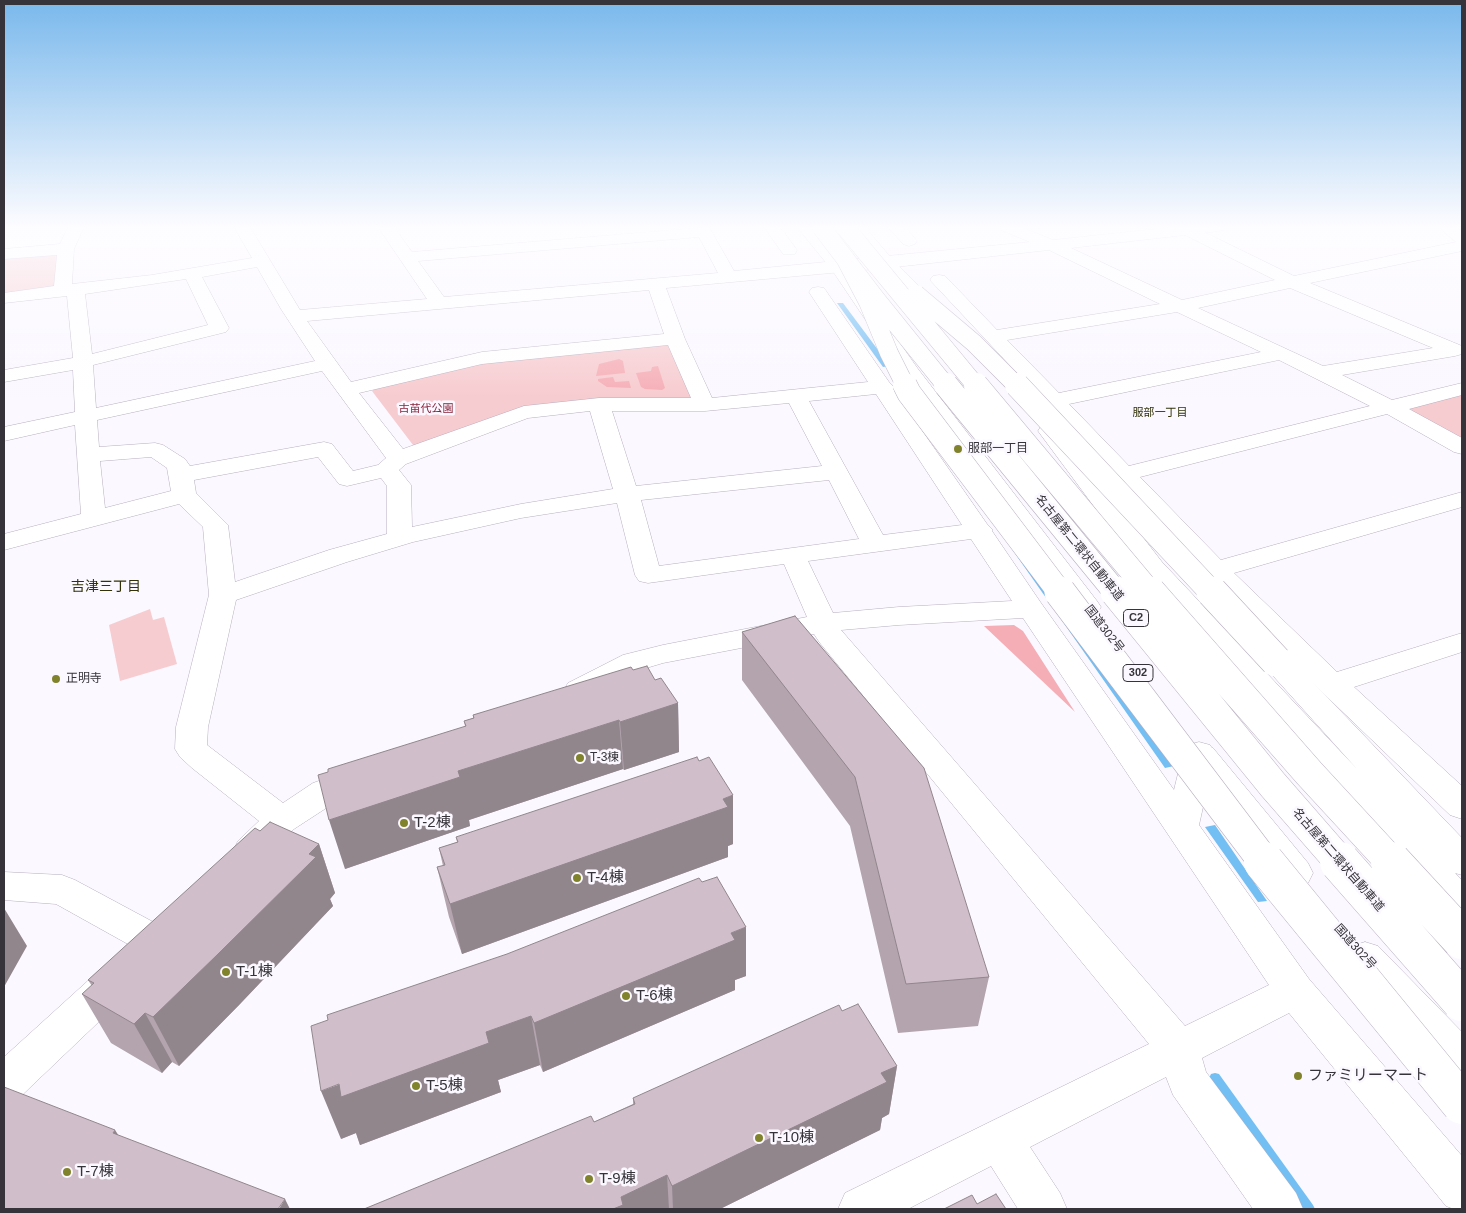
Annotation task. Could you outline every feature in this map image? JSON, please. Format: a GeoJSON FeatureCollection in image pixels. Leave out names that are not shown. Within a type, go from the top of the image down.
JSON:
{"type":"FeatureCollection","features":[{"type":"Feature","properties":{"kind":"main road"},"geometry":{"type":"LineString","coordinates":[[69,284],[83,362],[88,415],[88,455],[94,518]]}},
{"type":"Feature","properties":{"kind":"main road"},"geometry":{"type":"LineString","coordinates":[[4,298],[115,284]]}},
{"type":"Feature","properties":{"kind":"main road"},"geometry":{"type":"LineString","coordinates":[[4,376],[83,362],[219,328],[197,284]]}},
{"type":"Feature","properties":{"kind":"main road"},"geometry":{"type":"LineString","coordinates":[[276,284],[295,316],[345,390],[392,465],[398,485],[400,538]]}},
{"type":"Feature","properties":{"kind":"main road"},"geometry":{"type":"LineString","coordinates":[[426,284],[439,303]]}},
{"type":"Feature","properties":{"kind":"main road"},"geometry":{"type":"LineString","coordinates":[[656,284],[675,339],[705,404]]}},
{"type":"Feature","properties":{"kind":"main road"},"geometry":{"type":"LineString","coordinates":[[295,316],[660,284]]}},
{"type":"Feature","properties":{"kind":"main road"},"geometry":{"type":"LineString","coordinates":[[862,284],[889,353],[910,393],[1281,884],[1462,1104]]}},
{"type":"Feature","properties":{"kind":"main road","name":"国道302号"},"geometry":{"type":"LineString","coordinates":[[867,284],[911,373],[1199,752],[1344,937],[1462,1060]]}},
{"type":"Feature","properties":{"kind":"main road","name":"名古屋第二環状自動車道"},"geometry":{"type":"LineString","coordinates":[[877,284],[1272,786],[1462,1001]]}},
{"type":"Feature","properties":{"kind":"main road","name":"名古屋第二環状自動車道"},"geometry":{"type":"LineString","coordinates":[[880,284],[1309,773],[1462,939]]}},
{"type":"Feature","properties":{"kind":"main road"},"geometry":{"type":"LineString","coordinates":[[895,284],[974,343],[1028,397],[1462,861]]}},
{"type":"Feature","properties":{"kind":"main road","name":"国道302号"},"geometry":{"type":"LineString","coordinates":[[911,284],[987,347],[1153,568],[1462,904]]}},
{"type":"Feature","properties":{"kind":"main road"},"geometry":{"type":"LineString","coordinates":[[942,284],[987,347],[1026,372],[1216,570],[1332,684],[1462,806]]}},
{"type":"Feature","properties":{"kind":"main road"},"geometry":{"type":"LineString","coordinates":[[1132,284],[1321,373],[1391,408],[1462,447]]}},
{"type":"Feature","properties":{"kind":"main road"},"geometry":{"type":"LineString","coordinates":[[987,347],[1291,284]]}},
{"type":"Feature","properties":{"kind":"main road"},"geometry":{"type":"LineString","coordinates":[[1296,284],[1459,349]]}},
{"type":"Feature","properties":{"kind":"main road"},"geometry":{"type":"LineString","coordinates":[[818,292],[888,393],[1031,609],[1295,991],[1460,1184]]}},
{"type":"Feature","properties":{"kind":"main road"},"geometry":{"type":"LineString","coordinates":[[345,390],[482,358],[675,339]]}},
{"type":"Feature","properties":{"kind":"main road"},"geometry":{"type":"LineString","coordinates":[[1321,373],[1459,349]]}},
{"type":"Feature","properties":{"kind":"main road"},"geometry":{"type":"LineString","coordinates":[[1054,400],[1280,354]]}},
{"type":"Feature","properties":{"kind":"main road"},"geometry":{"type":"LineString","coordinates":[[4,434],[327,364]]}},
{"type":"Feature","properties":{"kind":"main road"},"geometry":{"type":"LineString","coordinates":[[4,542],[94,518],[182,485],[324,449],[347,479],[392,465],[524,412],[598,404],[705,404],[796,397],[888,393],[911,373]]}},
{"type":"Feature","properties":{"kind":"main road"},"geometry":{"type":"LineString","coordinates":[[1124,474],[1462,389]]}},
{"type":"Feature","properties":{"kind":"main road"},"geometry":{"type":"LineString","coordinates":[[796,397],[875,544]]}},
{"type":"Feature","properties":{"kind":"main road"},"geometry":{"type":"LineString","coordinates":[[598,404],[627,494],[648,575],[980,530]]}},
{"type":"Feature","properties":{"kind":"main road"},"geometry":{"type":"LineString","coordinates":[[88,455],[154,450],[177,464],[182,485],[215,526],[223,595],[192,727],[191,749],[282,820]]}},
{"type":"Feature","properties":{"kind":"main road"},"geometry":{"type":"LineString","coordinates":[[223,595],[338,556],[400,538],[521,511],[627,494],[835,472]]}},
{"type":"Feature","properties":{"kind":"main road"},"geometry":{"type":"LineString","coordinates":[[1216,570],[1462,499]]}},
{"type":"Feature","properties":{"kind":"main road"},"geometry":{"type":"LineString","coordinates":[[793,556],[830,636],[1179,1049],[1188,1081],[1280,1209]]}},
{"type":"Feature","properties":{"kind":"main road"},"geometry":{"type":"LineString","coordinates":[[558,701],[633,662],[663,654],[824,623],[899,616],[1031,609]]}},
{"type":"Feature","properties":{"kind":"main road"},"geometry":{"type":"LineString","coordinates":[[1332,684],[1462,642]]}},
{"type":"Feature","properties":{"kind":"main road"},"geometry":{"type":"LineString","coordinates":[[1182,825],[1199,752]]}},
{"type":"Feature","properties":{"kind":"main road"},"geometry":{"type":"LineString","coordinates":[[227,874],[282,820],[325,792],[385,770]]}},
{"type":"Feature","properties":{"kind":"main road"},"geometry":{"type":"LineString","coordinates":[[4,886],[62,890],[168,932],[4,1084]]}},
{"type":"Feature","properties":{"kind":"main road"},"geometry":{"type":"LineString","coordinates":[[861,1209],[1295,991]]}},
{"type":"Feature","properties":{"kind":"main road"},"geometry":{"type":"LineString","coordinates":[[999,1140],[1044,1209]]}},
{"type":"Feature","properties":{"kind":"green space"},"geometry":{"type":"Polygon","coordinates":[[[4,284],[57,284],[57,286],[51,289],[4,295],[4,284]]]}},
{"type":"Feature","properties":{"kind":"green space","name":"古苗代公園"},"geometry":{"type":"Polygon","coordinates":[[[664,344],[673,347],[694,397],[689,400],[521,408],[422,446],[413,445],[372,391],[375,388],[483,361],[664,344]]]}},
{"type":"Feature","properties":{"kind":"green space"},"geometry":{"type":"Polygon","coordinates":[[[1462,392],[1462,438],[1409,410],[1409,406],[1462,392]]]}},
{"type":"Feature","properties":{"kind":"green space"},"geometry":{"type":"Polygon","coordinates":[[[150,609],[153,620],[164,617],[177,664],[120,681],[109,625],[150,609]]]}},
{"type":"Feature","properties":{"kind":"shaded area"},"geometry":{"type":"Polygon","coordinates":[[[619,359],[623,361],[625,373],[596,376],[599,364],[619,359]]]}},
{"type":"Feature","properties":{"kind":"shaded area"},"geometry":{"type":"Polygon","coordinates":[[[658,366],[665,388],[662,390],[641,387],[636,373],[651,371],[652,367],[658,366]]]}},
{"type":"Feature","properties":{"kind":"shaded area"},"geometry":{"type":"Polygon","coordinates":[[[613,377],[615,382],[629,381],[631,388],[607,387],[598,381],[598,379],[613,377]]]}},
{"type":"Feature","properties":{"kind":"shaded area"},"geometry":{"type":"Polygon","coordinates":[[[1014,625],[1023,631],[1075,712],[984,626],[1014,625]]]}},
{"type":"Feature","properties":{"kind":"water"},"geometry":{"type":"Polygon","coordinates":[[[837,303],[843,303],[890,366],[883,367],[837,303]]]}},
{"type":"Feature","properties":{"kind":"water"},"geometry":{"type":"Polygon","coordinates":[[[965,482],[1174,766],[1165,768],[965,482]]]}},
{"type":"Feature","properties":{"kind":"water"},"geometry":{"type":"Polygon","coordinates":[[[1215,825],[1267,901],[1258,902],[1205,827],[1215,825]]]}},
{"type":"Feature","properties":{"kind":"building"},"geometry":{"type":"Polygon","coordinates":[[[795,616],[924,768],[989,977],[906,984],[855,777],[742,632],[795,616]]]}},
{"type":"Feature","properties":{"kind":"building"},"geometry":{"type":"Polygon","coordinates":[[[647,666],[655,680],[661,678],[678,703],[458,771],[460,777],[329,820],[318,775],[328,772],[328,769],[466,726],[464,721],[474,718],[473,715],[631,667],[633,670],[647,666]]]}},
{"type":"Feature","properties":{"kind":"building"},"geometry":{"type":"Polygon","coordinates":[[[697,757],[699,761],[709,757],[733,795],[723,799],[728,807],[450,904],[437,867],[445,865],[439,848],[458,842],[456,837],[697,757]]]}},
{"type":"Feature","properties":{"kind":"building"},"geometry":{"type":"Polygon","coordinates":[[[270,822],[319,844],[309,854],[316,857],[153,1017],[145,1013],[134,1024],[82,994],[94,983],[88,980],[255,828],[260,831],[270,822]]]}},
{"type":"Feature","properties":{"kind":"building"},"geometry":{"type":"Polygon","coordinates":[[[717,877],[746,927],[731,933],[735,940],[534,1023],[531,1016],[486,1032],[489,1043],[341,1097],[339,1084],[321,1091],[311,1026],[328,1020],[327,1015],[507,954],[699,878],[702,882],[717,877]]]}},
{"type":"Feature","properties":{"kind":"building"},"geometry":{"type":"Polygon","coordinates":[[[858,1004],[897,1066],[881,1073],[887,1082],[672,1186],[667,1175],[621,1197],[623,1205],[613,1209],[364,1209],[591,1116],[594,1122],[635,1104],[633,1098],[839,1005],[842,1011],[858,1004]]]}},
{"type":"Feature","properties":{"kind":"building"},"geometry":{"type":"Polygon","coordinates":[[[4,1087],[115,1130],[113,1133],[285,1199],[278,1209],[4,1209],[4,1087]]]}},
{"type":"Feature","properties":{"kind":"building"},"geometry":{"type":"Polygon","coordinates":[[[996,1194],[1006,1209],[944,1209],[972,1195],[977,1204],[996,1194]]]}},
{"type":"Feature","properties":{"kind":"waterway"},"geometry":{"type":"LineString","coordinates":[[1215,1078],[1309,1209]]}},
{"type":"Feature","properties":{"kind":"place","name":"服部一丁目"},"geometry":{"type":"Point","coordinates":[958,449]}},
{"type":"Feature","properties":{"kind":"place","name":"正明寺"},"geometry":{"type":"Point","coordinates":[56,679]}},
{"type":"Feature","properties":{"kind":"place","name":"T-3棟"},"geometry":{"type":"Point","coordinates":[580,758]}},
{"type":"Feature","properties":{"kind":"place","name":"T-2棟"},"geometry":{"type":"Point","coordinates":[404,823]}},
{"type":"Feature","properties":{"kind":"place","name":"T-4棟"},"geometry":{"type":"Point","coordinates":[577,878]}},
{"type":"Feature","properties":{"kind":"place","name":"T-1棟"},"geometry":{"type":"Point","coordinates":[226,972]}},
{"type":"Feature","properties":{"kind":"place","name":"T-6棟"},"geometry":{"type":"Point","coordinates":[626,996]}},
{"type":"Feature","properties":{"kind":"place","name":"ファミリーマート"},"geometry":{"type":"Point","coordinates":[1298,1076]}},
{"type":"Feature","properties":{"kind":"place","name":"T-5棟"},"geometry":{"type":"Point","coordinates":[416,1086]}},
{"type":"Feature","properties":{"kind":"place","name":"T-10棟"},"geometry":{"type":"Point","coordinates":[759,1138]}},
{"type":"Feature","properties":{"kind":"place","name":"T-7棟"},"geometry":{"type":"Point","coordinates":[67,1172]}},
{"type":"Feature","properties":{"kind":"place","name":"T-9棟"},"geometry":{"type":"Point","coordinates":[589,1179]}},
{"type":"Feature","properties":{"kind":"district","name":"服部一丁目"},"geometry":{"type":"Point","coordinates":[1160,413]}},
{"type":"Feature","properties":{"kind":"district","name":"吉津三丁目"},"geometry":{"type":"Point","coordinates":[106,587]}}]}
